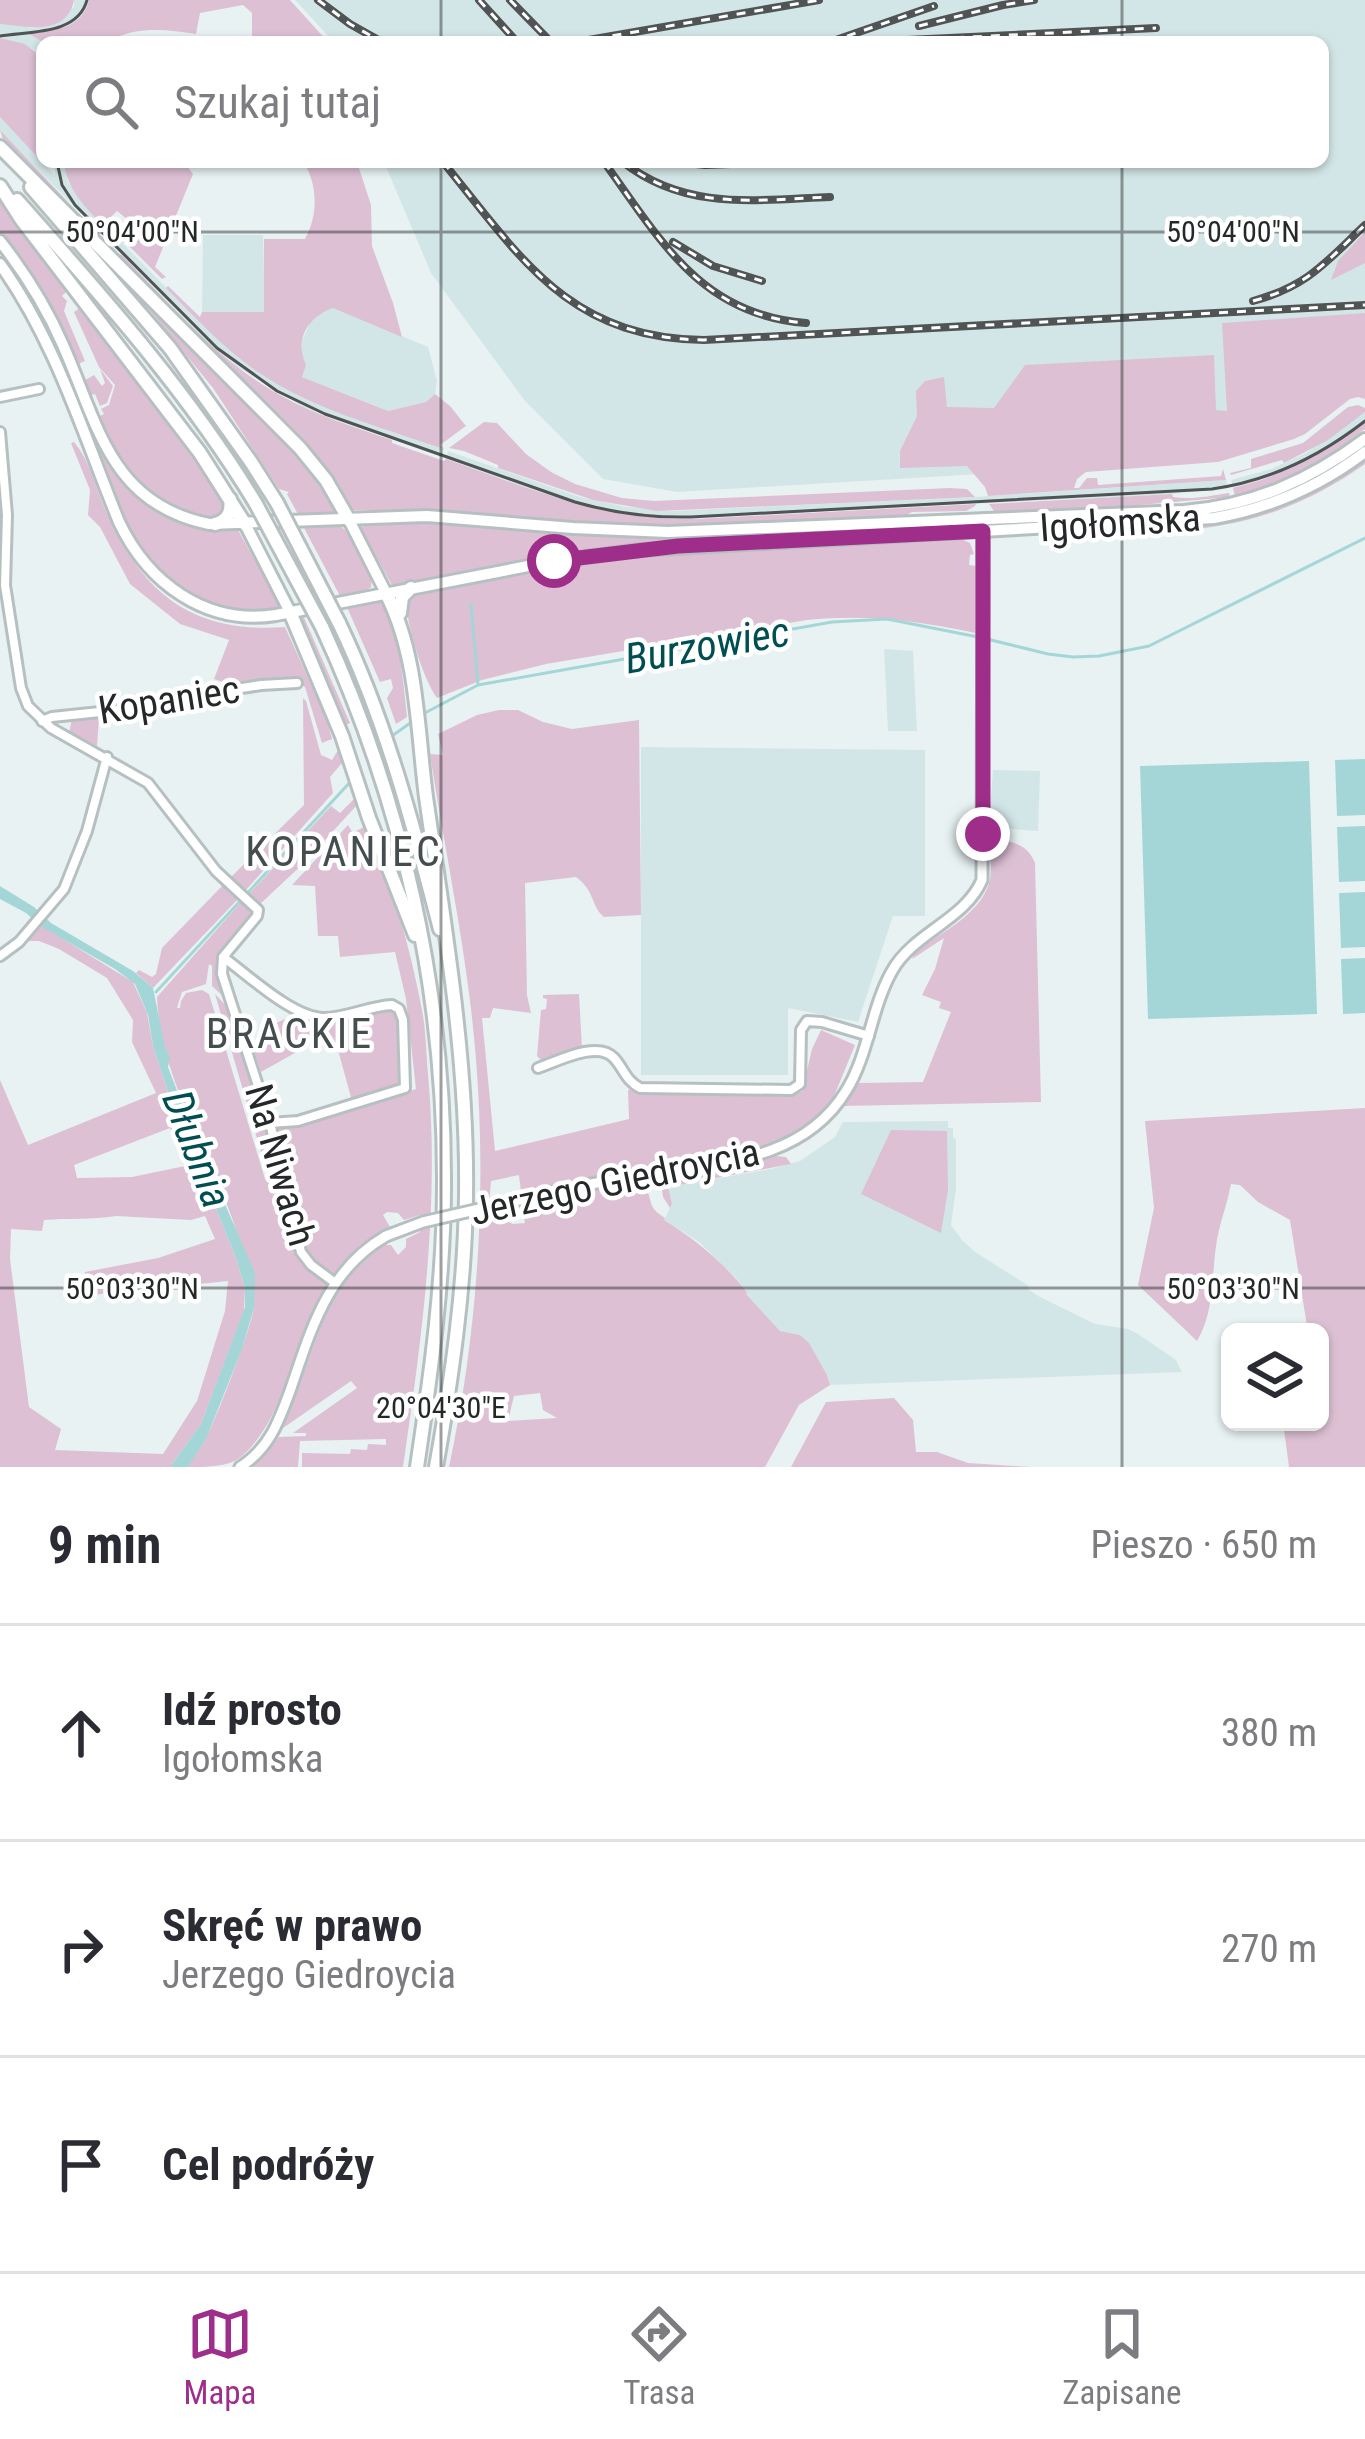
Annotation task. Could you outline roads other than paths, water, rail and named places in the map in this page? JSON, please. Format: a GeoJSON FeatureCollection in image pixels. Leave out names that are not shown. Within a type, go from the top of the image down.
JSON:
{"type":"FeatureCollection","features":[{"type":"Feature","properties":{"kind":"highway"},"geometry":{"type":"LineString","coordinates":[[0,149],[170,348],[277,503],[367,686],[422,852],[450,969]]}},
{"type":"Feature","properties":{"kind":"highway"},"geometry":{"type":"LineString","coordinates":[[0,149],[300,448],[349,520]]}},
{"type":"Feature","properties":{"kind":"highway"},"geometry":{"type":"LineString","coordinates":[[0,184],[200,453],[245,524]]}},
{"type":"Feature","properties":{"kind":"highway"},"geometry":{"type":"LineString","coordinates":[[0,184],[154,358],[256,504],[322,627],[351,692],[389,802],[415,903],[439,1061],[444,1187],[437,1313],[417,1467]]}},
{"type":"Feature","properties":{"kind":"highway"},"geometry":{"type":"LineString","coordinates":[[215,524],[229,514],[230,497]]}},
{"type":"Feature","properties":{"kind":"highway"},"geometry":{"type":"LineString","coordinates":[[400,620],[402,597],[411,588]]}},
{"type":"Feature","properties":{"kind":"highway"},"geometry":{"type":"LineString","coordinates":[[386,592],[400,620],[411,669],[461,1063],[466,1202],[457,1336],[436,1467]]}},
{"type":"Feature","properties":{"kind":"highway"},"geometry":{"type":"LineString","coordinates":[[290,612],[342,736],[426,964]]}},
{"type":"Feature","properties":{"kind":"main road","name":"Igołomska"},"geometry":{"type":"LineString","coordinates":[[0,241],[45,308],[119,470],[158,506],[215,524],[427,516],[668,532],[1154,523],[1232,514],[1280,502],[1365,452]]}},
{"type":"Feature","properties":{"kind":"main road","name":"Igołomska"},"geometry":{"type":"LineString","coordinates":[[0,264],[46,341],[119,522],[147,566],[179,594],[219,612],[250,617],[571,558],[640,550],[1184,511],[1238,503],[1306,478],[1365,439]]}},
{"type":"Feature","properties":{"kind":"main road"},"geometry":{"type":"LineString","coordinates":[[349,520],[386,592]]}},
{"type":"Feature","properties":{"kind":"main road"},"geometry":{"type":"LineString","coordinates":[[245,524],[290,612]]}},
{"type":"Feature","properties":{"kind":"street"},"geometry":{"type":"LineString","coordinates":[[0,397],[39,389]]}},
{"type":"Feature","properties":{"kind":"street"},"geometry":{"type":"LineString","coordinates":[[0,432],[7,515],[5,585],[23,695],[32,712],[153,789],[216,871],[256,908],[257,916],[223,957],[309,1016],[331,1017],[385,1004],[398,1007],[404,1020],[405,1088],[298,1120],[270,1123]]}},
{"type":"Feature","properties":{"kind":"street","name":"Jerzego Giedroycia"},"geometry":{"type":"LineString","coordinates":[[240,1467],[275,1431],[315,1318],[334,1282],[360,1254],[386,1236],[423,1222],[523,1199],[750,1158],[789,1144],[821,1121],[845,1093],[893,968],[905,952],[968,902],[982,880],[983,525]]}},
{"type":"Feature","properties":{"kind":"street"},"geometry":{"type":"LineString","coordinates":[[0,630],[12,631]]}},
{"type":"Feature","properties":{"kind":"street","name":"Kopaniec"},"geometry":{"type":"LineString","coordinates":[[42,722],[297,683]]}},
{"type":"Feature","properties":{"kind":"street"},"geometry":{"type":"LineString","coordinates":[[0,956],[58,899],[89,823],[106,757]]}},
{"type":"Feature","properties":{"kind":"street","name":"Na Niwach"},"geometry":{"type":"LineString","coordinates":[[223,957],[225,987],[270,1123],[301,1252],[334,1282]]}},
{"type":"Feature","properties":{"kind":"street"},"geometry":{"type":"LineString","coordinates":[[538,1068],[605,1051],[631,1083],[643,1089],[791,1090],[800,1084],[801,1030],[808,1021],[869,1036]]}},
{"type":"Feature","properties":{"kind":"water"},"geometry":{"type":"Polygon","coordinates":[[[1365,759],[1365,815],[1337,816],[1335,760],[1365,759]]]}},
{"type":"Feature","properties":{"kind":"water"},"geometry":{"type":"Polygon","coordinates":[[[1309,761],[1317,1014],[1148,1019],[1140,766],[1309,761]]]}},
{"type":"Feature","properties":{"kind":"water"},"geometry":{"type":"Polygon","coordinates":[[[1365,826],[1365,881],[1339,882],[1337,827],[1365,826]]]}},
{"type":"Feature","properties":{"kind":"water","name":"Dłubnia"},"geometry":{"type":"Polygon","coordinates":[[[0,886],[153,988],[170,1057],[168,1067],[255,1273],[254,1308],[242,1349],[206,1439],[188,1467],[170,1467],[201,1424],[245,1307],[236,1258],[167,1089],[135,984],[0,899],[0,886]]]}},
{"type":"Feature","properties":{"kind":"water"},"geometry":{"type":"Polygon","coordinates":[[[1365,892],[1365,947],[1341,948],[1339,893],[1365,892]]]}},
{"type":"Feature","properties":{"kind":"water"},"geometry":{"type":"Polygon","coordinates":[[[1365,958],[1365,1013],[1343,1014],[1341,959],[1365,958]]]}},
{"type":"Feature","properties":{"kind":"waterway","name":"Burzowiec"},"geometry":{"type":"LineString","coordinates":[[987,639],[1073,657],[1149,646],[1365,538]]}},
{"type":"Feature","properties":{"kind":"waterway"},"geometry":{"type":"LineString","coordinates":[[471,604],[478,685]]}},
{"type":"Feature","properties":{"kind":"waterway","name":"Burzowiec"},"geometry":{"type":"LineString","coordinates":[[421,715],[478,685],[832,622],[887,619],[978,637]]}},
{"type":"Feature","properties":{"kind":"waterway","name":"Burzowiec"},"geometry":{"type":"LineString","coordinates":[[392,736],[413,721]]}},
{"type":"Feature","properties":{"kind":"waterway","name":"Burzowiec"},"geometry":{"type":"LineString","coordinates":[[156,992],[353,779]]}},
{"type":"Feature","properties":{"kind":"tram line"},"geometry":{"type":"LineString","coordinates":[[0,36],[63,25],[74,20],[87,0]]}},
{"type":"Feature","properties":{"kind":"tram line"},"geometry":{"type":"LineString","coordinates":[[58,168],[62,185],[75,205],[217,348],[277,391],[325,414],[604,509],[691,517],[1212,489],[1293,466],[1365,421]]}},
{"type":"Feature","properties":{"kind":"railway"},"geometry":{"type":"LineString","coordinates":[[318,0],[371,36]]}},
{"type":"Feature","properties":{"kind":"railway"},"geometry":{"type":"LineString","coordinates":[[479,0],[512,36]]}},
{"type":"Feature","properties":{"kind":"railway"},"geometry":{"type":"LineString","coordinates":[[510,0],[545,36]]}},
{"type":"Feature","properties":{"kind":"railway"},"geometry":{"type":"LineString","coordinates":[[612,36],[819,0]]}},
{"type":"Feature","properties":{"kind":"railway"},"geometry":{"type":"LineString","coordinates":[[919,26],[1034,0]]}},
{"type":"Feature","properties":{"kind":"railway"},"geometry":{"type":"LineString","coordinates":[[847,36],[934,6]]}},
{"type":"Feature","properties":{"kind":"railway"},"geometry":{"type":"LineString","coordinates":[[990,36],[1156,28]]}},
{"type":"Feature","properties":{"kind":"railway"},"geometry":{"type":"LineString","coordinates":[[448,168],[524,260],[552,286],[617,325],[657,336],[704,340],[1365,305]]}},
{"type":"Feature","properties":{"kind":"railway"},"geometry":{"type":"LineString","coordinates":[[608,168],[665,245],[710,289],[769,317],[806,323]]}},
{"type":"Feature","properties":{"kind":"railway"},"geometry":{"type":"LineString","coordinates":[[632,168],[671,189],[722,199],[830,197]]}},
{"type":"Feature","properties":{"kind":"railway"},"geometry":{"type":"LineString","coordinates":[[1253,301],[1302,280],[1365,225]]}},
{"type":"Feature","properties":{"kind":"railway"},"geometry":{"type":"LineString","coordinates":[[673,242],[713,266],[762,281]]}},
{"type":"Feature","properties":{"kind":"district","name":"KOPANIEC"},"geometry":{"type":"Point","coordinates":[344,851]}},
{"type":"Feature","properties":{"kind":"district","name":"BRACKIE"},"geometry":{"type":"Point","coordinates":[290,1033]}}]}
